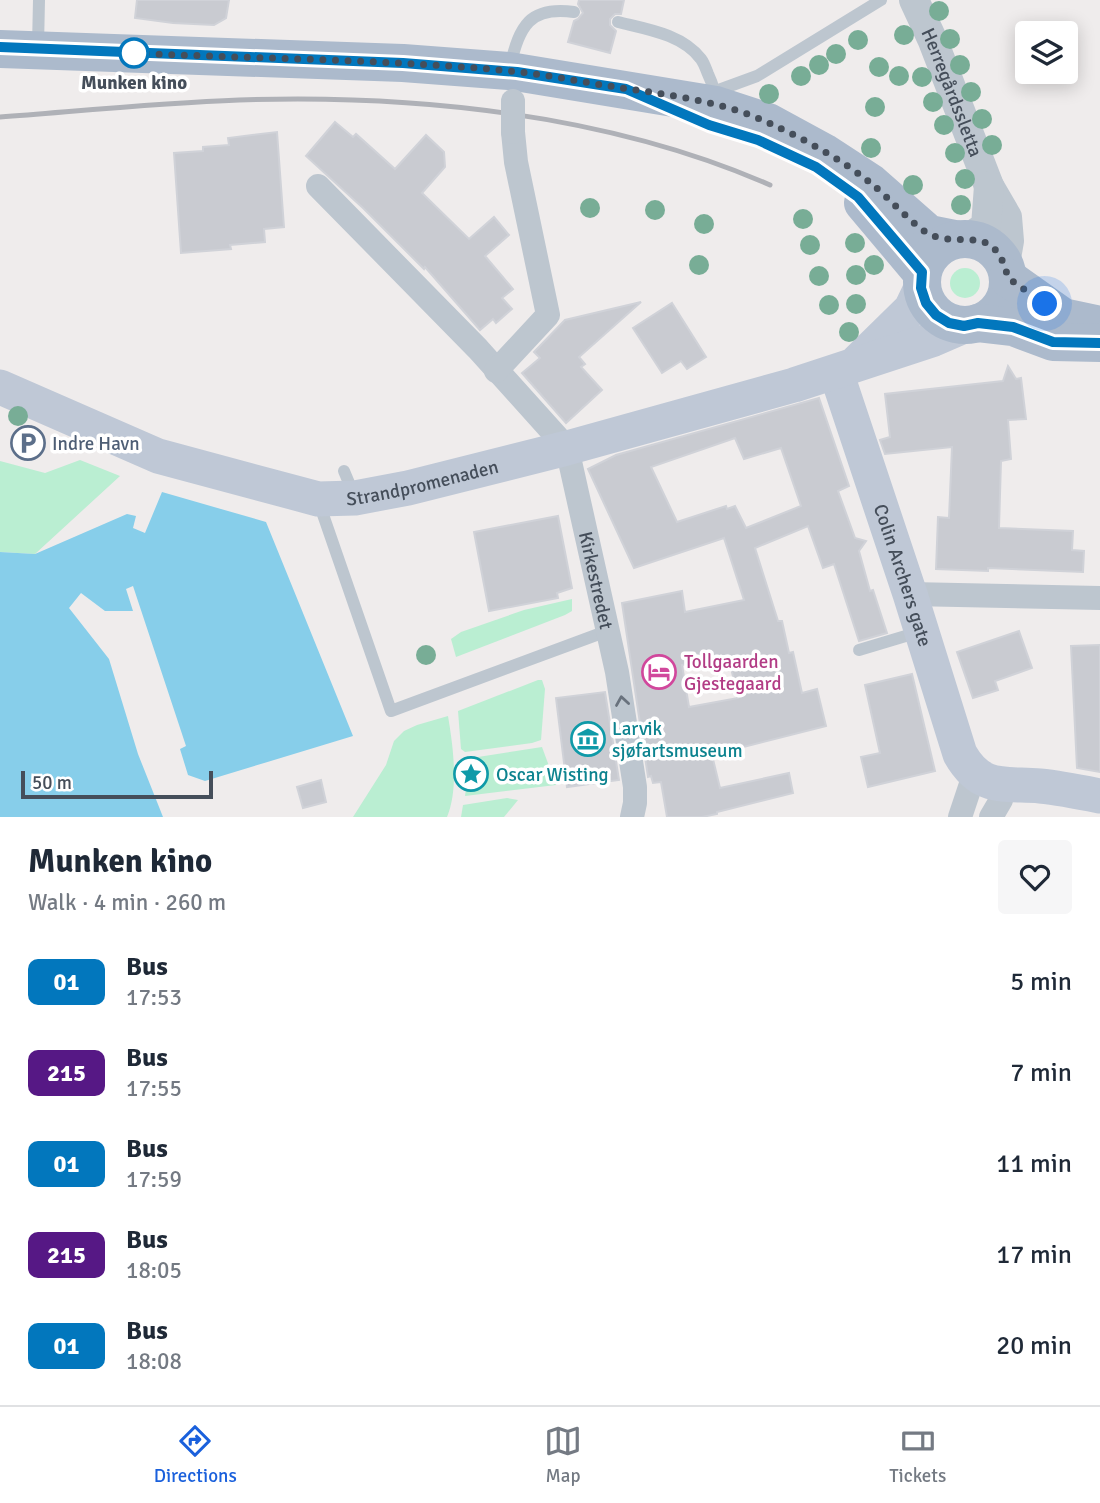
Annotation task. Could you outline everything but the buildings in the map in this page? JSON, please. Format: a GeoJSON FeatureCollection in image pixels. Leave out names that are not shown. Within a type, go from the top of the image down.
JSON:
{"type":"FeatureCollection","features":[{"type":"Feature","properties":{"kind":"main road"},"geometry":{"type":"LineString","coordinates":[[12,49],[403,63],[512,87],[626,89],[714,107],[768,122],[825,153],[871,183],[929,234],[985,242],[996,251],[1006,271],[1007,292],[1001,306],[991,316],[971,324]]}},
{"type":"Feature","properties":{"kind":"main road"},"geometry":{"type":"LineString","coordinates":[[714,107],[758,140],[816,167],[858,197],[921,280],[926,303],[936,315],[949,323],[1013,327],[1053,342],[1100,343]]}},
{"type":"Feature","properties":{"kind":"main road"},"geometry":{"type":"LineString","coordinates":[[921,280],[928,257],[939,246],[962,239]]}},
{"type":"Feature","properties":{"kind":"main road"},"geometry":{"type":"LineString","coordinates":[[1006,271],[1063,317],[1100,325]]}},
{"type":"Feature","properties":{"kind":"main road","name":"Strandpromenaden"},"geometry":{"type":"LineString","coordinates":[[844,369],[911,309],[921,280]]}},
{"type":"Feature","properties":{"kind":"main road","name":"Strandpromenaden"},"geometry":{"type":"LineString","coordinates":[[0,387],[158,457],[318,499],[350,485],[408,488],[567,448],[844,369],[971,324]]}},
{"type":"Feature","properties":{"kind":"main road","name":"Colin Archers gate"},"geometry":{"type":"LineString","coordinates":[[844,369],[960,754],[990,780]]}},
{"type":"Feature","properties":{"kind":"main road"},"geometry":{"type":"LineString","coordinates":[[990,780],[1100,796]]}},
{"type":"Feature","properties":{"kind":"street","name":"Herregårdssletta"},"geometry":{"type":"LineString","coordinates":[[914,0],[933,41],[989,186],[1007,217],[1009,241],[1006,271]]}},
{"type":"Feature","properties":{"kind":"street"},"geometry":{"type":"LineString","coordinates":[[496,371],[548,315],[516,162],[512,87]]}},
{"type":"Feature","properties":{"kind":"street"},"geometry":{"type":"LineString","coordinates":[[318,186],[478,349],[567,448]]}},
{"type":"Feature","properties":{"kind":"street","name":"Herregårdssletta"},"geometry":{"type":"LineString","coordinates":[[962,239],[986,226],[989,186]]}},
{"type":"Feature","properties":{"kind":"street","name":"Kirkestredet"},"geometry":{"type":"LineString","coordinates":[[567,448],[617,672],[633,776],[635,803],[632,817]]}},
{"type":"Feature","properties":{"kind":"street"},"geometry":{"type":"LineString","coordinates":[[910,594],[1100,598]]}},
{"type":"Feature","properties":{"kind":"street"},"geometry":{"type":"LineString","coordinates":[[960,817],[990,780],[1001,800],[991,817]]}},
{"type":"Feature","properties":{"kind":"lane"},"geometry":{"type":"LineString","coordinates":[[12,49],[39,0]]}},
{"type":"Feature","properties":{"kind":"lane"},"geometry":{"type":"LineString","coordinates":[[618,22],[666,34],[688,46],[702,59],[714,107],[757,76],[881,0]]}},
{"type":"Feature","properties":{"kind":"lane"},"geometry":{"type":"LineString","coordinates":[[512,87],[517,39],[533,17],[557,10],[574,12]]}},
{"type":"Feature","properties":{"kind":"lane"},"geometry":{"type":"LineString","coordinates":[[318,499],[391,711],[607,631]]}},
{"type":"Feature","properties":{"kind":"lane"},"geometry":{"type":"LineString","coordinates":[[859,650],[922,631]]}},
{"type":"Feature","properties":{"kind":"green space"},"geometry":{"type":"Polygon","coordinates":[[[965,268],[976,272],[980,283],[976,294],[965,298],[954,294],[950,283],[954,272],[965,268]]]}},
{"type":"Feature","properties":{"kind":"green space"},"geometry":{"type":"Polygon","coordinates":[[[80,460],[120,476],[35,554],[0,552],[0,461],[45,473],[80,460]]]}},
{"type":"Feature","properties":{"kind":"green space"},"geometry":{"type":"Polygon","coordinates":[[[572,599],[572,611],[565,615],[456,657],[451,639],[461,632],[524,610],[572,599]]]}},
{"type":"Feature","properties":{"kind":"green space"},"geometry":{"type":"Polygon","coordinates":[[[542,680],[545,689],[541,740],[465,752],[461,749],[458,711],[542,680]]]}},
{"type":"Feature","properties":{"kind":"green space"},"geometry":{"type":"Polygon","coordinates":[[[448,716],[454,780],[447,817],[353,817],[386,765],[394,741],[404,731],[448,716]]]}},
{"type":"Feature","properties":{"kind":"green space"},"geometry":{"type":"Polygon","coordinates":[[[542,747],[556,785],[465,796],[466,789],[483,785],[478,757],[542,747]]]}},
{"type":"Feature","properties":{"kind":"green space"},"geometry":{"type":"Polygon","coordinates":[[[507,798],[518,800],[504,817],[461,817],[463,805],[507,798]]]}},
{"type":"Feature","properties":{"kind":"water"},"geometry":{"type":"Polygon","coordinates":[[[162,492],[266,522],[353,736],[205,781],[188,775],[180,749],[186,746],[133,586],[126,589],[133,611],[105,611],[81,593],[69,608],[109,659],[138,754],[163,817],[0,817],[0,552],[35,554],[127,514],[136,516],[133,528],[145,533],[162,492]]]}},
{"type":"Feature","properties":{"kind":"railway"},"geometry":{"type":"LineString","coordinates":[[0,117],[239,100],[373,101],[441,106],[577,125],[708,161],[770,185]]}},
{"type":"Feature","properties":{"kind":"bus line","name":"01"},"geometry":{"type":"LineString","coordinates":[[0,47],[403,63],[517,72],[626,89],[709,125],[758,140],[816,167],[858,197],[922,272],[921,288],[926,303],[936,315],[949,323],[1013,327],[1053,342],[1100,343]]}},
{"type":"Feature","properties":{"kind":"place","name":"Munken kino"},"geometry":{"type":"Point","coordinates":[134,53]}},
{"type":"Feature","properties":{"kind":"place","name":"Indre Havn"},"geometry":{"type":"Point","coordinates":[28,443]}},
{"type":"Feature","properties":{"kind":"place","name":"Tollgaarden Gjestegaard"},"geometry":{"type":"Point","coordinates":[659,672]}},
{"type":"Feature","properties":{"kind":"place","name":"Larvik sjøfartsmuseum"},"geometry":{"type":"Point","coordinates":[588,739]}},
{"type":"Feature","properties":{"kind":"place","name":"Oscar Wisting"},"geometry":{"type":"Point","coordinates":[471,774]}},
{"type":"Feature","properties":{"kind":"route"},"geometry":{"type":"LineString","coordinates":[[134,53],[403,63],[509,71],[716,104],[768,122],[825,153],[871,183],[929,234],[985,242],[1005,264],[1008,278],[1045,304]]}}]}
